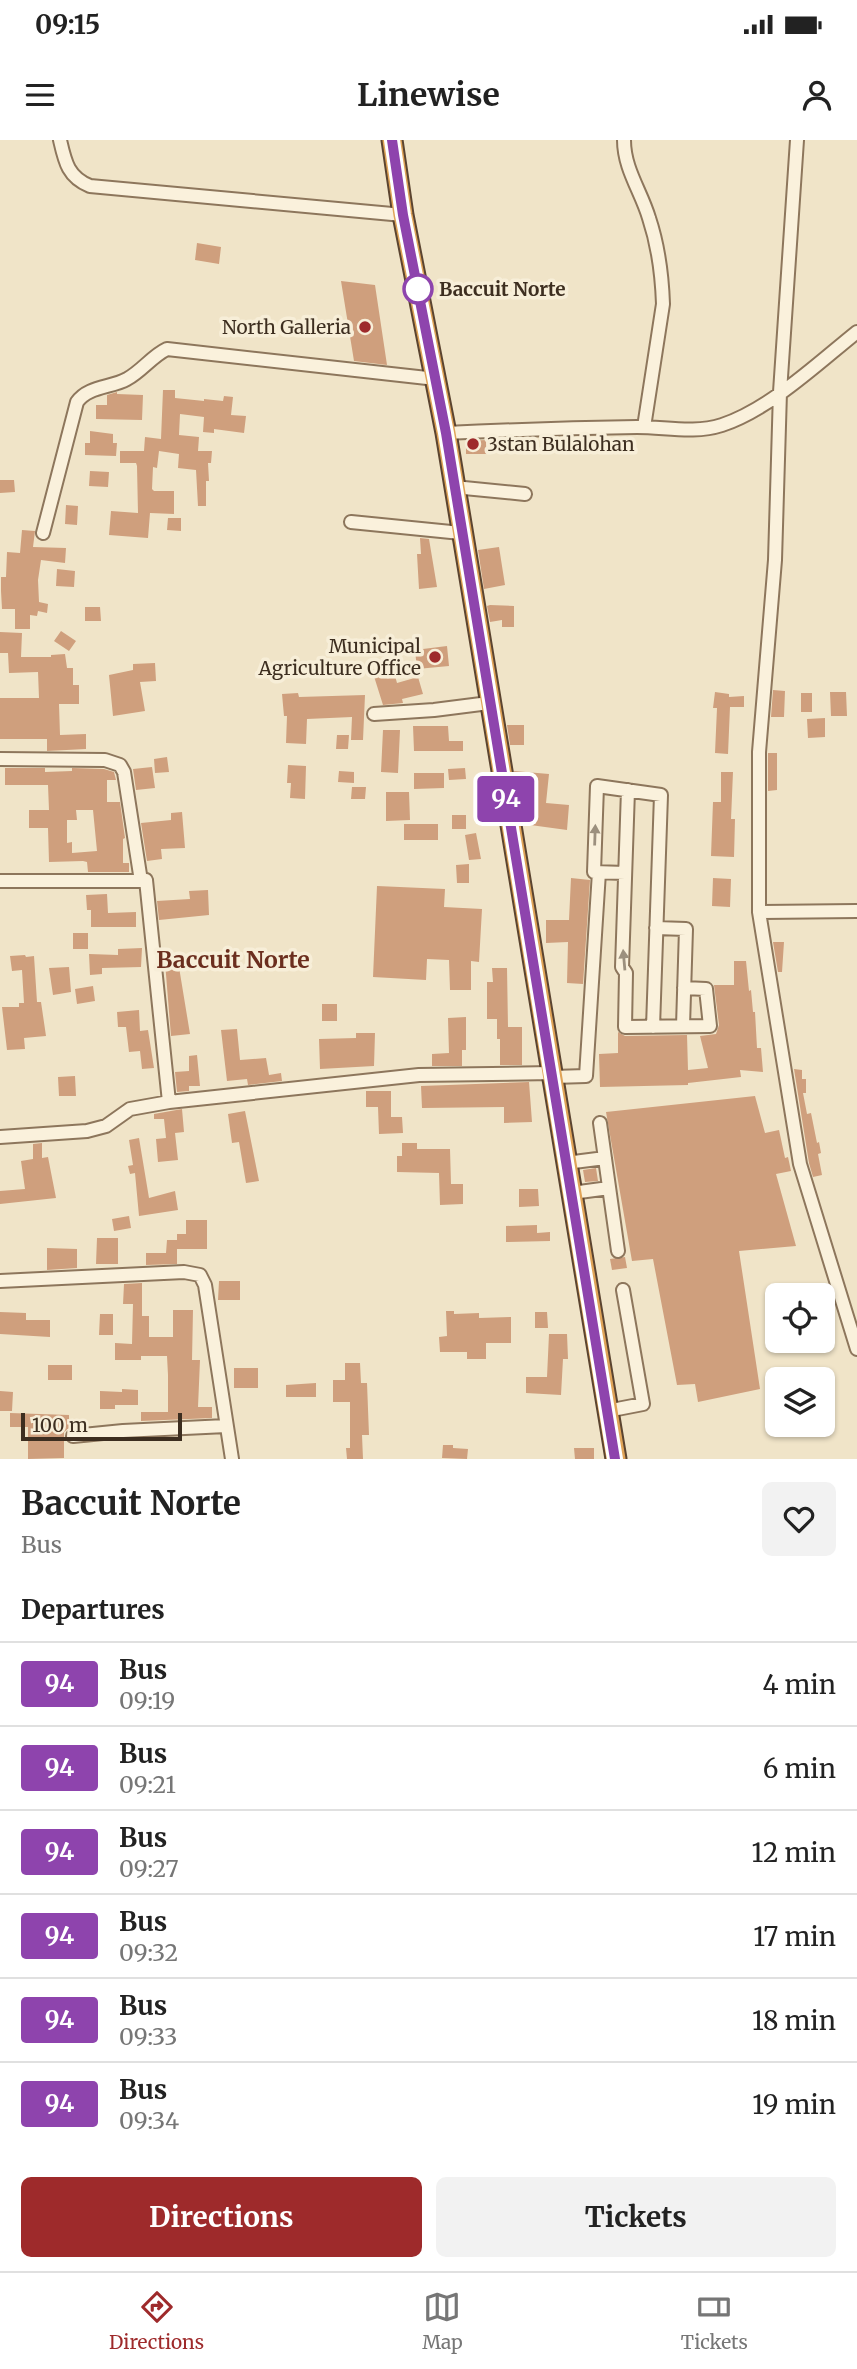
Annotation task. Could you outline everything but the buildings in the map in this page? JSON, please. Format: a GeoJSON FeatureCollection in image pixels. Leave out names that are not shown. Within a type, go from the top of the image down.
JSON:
{"type":"FeatureCollection","features":[{"type":"Feature","properties":{"kind":"highway"},"geometry":{"type":"LineString","coordinates":[[392,140],[403,215],[446,433],[615,1459]]}},
{"type":"Feature","properties":{"kind":"street"},"geometry":{"type":"LineString","coordinates":[[60,140],[69,172],[80,182],[90,186],[403,215]]}},
{"type":"Feature","properties":{"kind":"street"},"geometry":{"type":"LineString","coordinates":[[624,140],[629,170],[649,218],[663,288],[663,304],[644,427]]}},
{"type":"Feature","properties":{"kind":"street"},"geometry":{"type":"LineString","coordinates":[[797,140],[780,393],[775,560],[759,752],[759,912],[800,1164],[857,1349]]}},
{"type":"Feature","properties":{"kind":"street"},"geometry":{"type":"LineString","coordinates":[[446,433],[559,428],[711,428],[745,415],[780,393],[857,332]]}},
{"type":"Feature","properties":{"kind":"street"},"geometry":{"type":"LineString","coordinates":[[43,533],[77,402],[99,388],[130,378],[155,355],[167,349],[436,379]]}},
{"type":"Feature","properties":{"kind":"street"},"geometry":{"type":"LineString","coordinates":[[454,487],[525,494]]}},
{"type":"Feature","properties":{"kind":"street"},"geometry":{"type":"LineString","coordinates":[[351,523],[461,533]]}},
{"type":"Feature","properties":{"kind":"street"},"geometry":{"type":"LineString","coordinates":[[374,714],[489,703]]}},
{"type":"Feature","properties":{"kind":"street"},"geometry":{"type":"LineString","coordinates":[[0,759],[97,759],[120,765],[124,772],[141,881]]}},
{"type":"Feature","properties":{"kind":"street"},"geometry":{"type":"LineString","coordinates":[[625,873],[594,872],[597,786],[661,795],[653,1027]]}},
{"type":"Feature","properties":{"kind":"street"},"geometry":{"type":"LineString","coordinates":[[628,790],[622,967],[626,973],[625,1027],[710,1026],[706,989],[684,988]]}},
{"type":"Feature","properties":{"kind":"street"},"geometry":{"type":"LineString","coordinates":[[0,1137],[87,1131],[106,1126],[130,1109],[169,1102],[419,1075],[586,1076],[599,872]]}},
{"type":"Feature","properties":{"kind":"street"},"geometry":{"type":"LineString","coordinates":[[0,881],[146,880],[169,1102]]}},
{"type":"Feature","properties":{"kind":"street"},"geometry":{"type":"LineString","coordinates":[[759,912],[857,911]]}},
{"type":"Feature","properties":{"kind":"street"},"geometry":{"type":"LineString","coordinates":[[656,928],[687,929],[683,1026]]}},
{"type":"Feature","properties":{"kind":"street"},"geometry":{"type":"LineString","coordinates":[[600,1123],[618,1251]]}},
{"type":"Feature","properties":{"kind":"street"},"geometry":{"type":"LineString","coordinates":[[566,1163],[605,1158]]}},
{"type":"Feature","properties":{"kind":"street"},"geometry":{"type":"LineString","coordinates":[[572,1193],[609,1188]]}},
{"type":"Feature","properties":{"kind":"street"},"geometry":{"type":"LineString","coordinates":[[0,1281],[184,1272],[200,1275],[205,1285],[232,1459]]}},
{"type":"Feature","properties":{"kind":"street"},"geometry":{"type":"LineString","coordinates":[[607,1411],[643,1404],[623,1290]]}},
{"type":"Feature","properties":{"kind":"street"},"geometry":{"type":"LineString","coordinates":[[73,1436],[226,1426]]}},
{"type":"Feature","properties":{"kind":"bus line","name":"94"},"geometry":{"type":"LineString","coordinates":[[392,140],[403,215],[446,433],[615,1459]]}},
{"type":"Feature","properties":{"kind":"place","name":"Baccuit Norte"},"geometry":{"type":"Point","coordinates":[418,289]}},
{"type":"Feature","properties":{"kind":"place","name":"North Galleria"},"geometry":{"type":"Point","coordinates":[365,327]}},
{"type":"Feature","properties":{"kind":"place","name":"3stan Bulalohan"},"geometry":{"type":"Point","coordinates":[473,444]}},
{"type":"Feature","properties":{"kind":"place","name":"Municipal Agriculture Office"},"geometry":{"type":"Point","coordinates":[435,657]}},
{"type":"Feature","properties":{"kind":"district","name":"Baccuit Norte"},"geometry":{"type":"Point","coordinates":[233,960]}}]}
